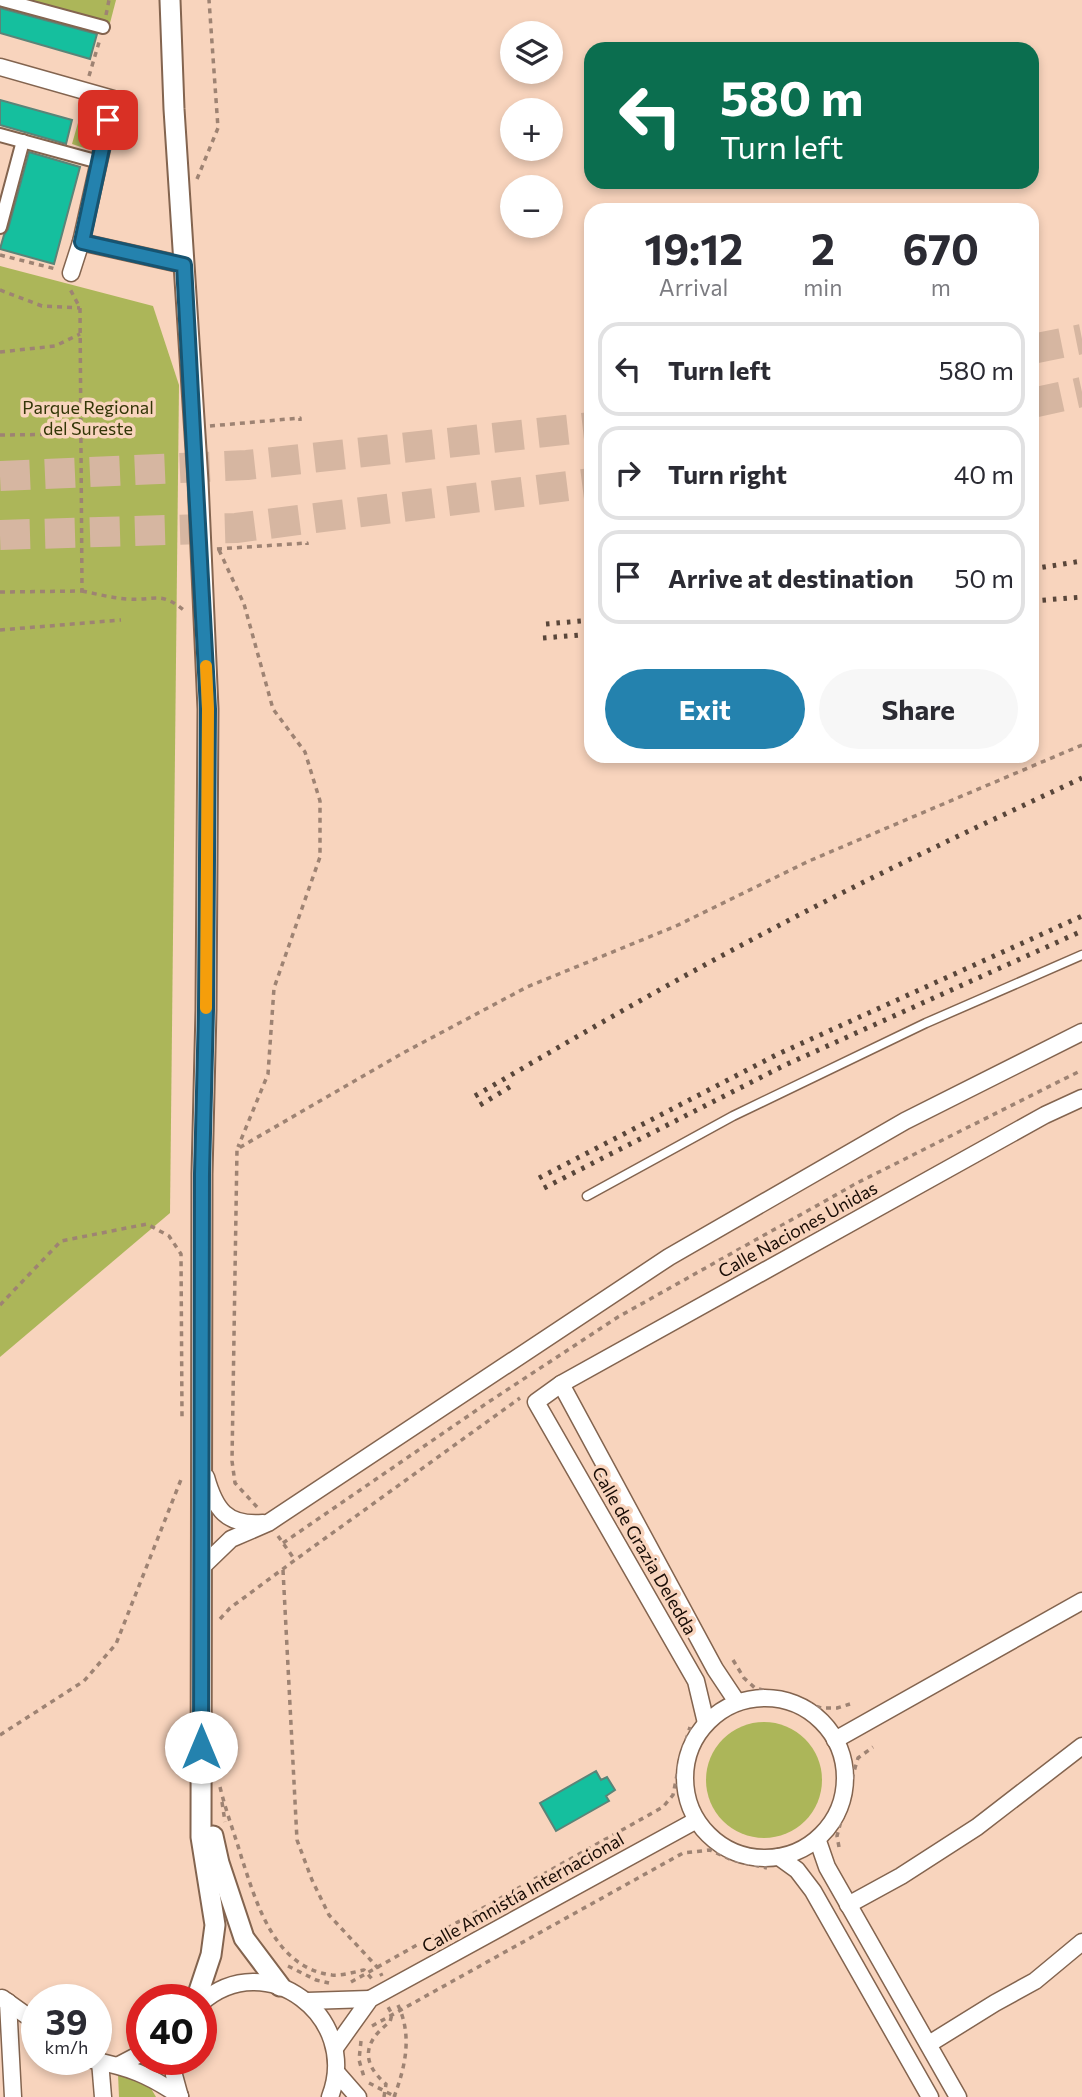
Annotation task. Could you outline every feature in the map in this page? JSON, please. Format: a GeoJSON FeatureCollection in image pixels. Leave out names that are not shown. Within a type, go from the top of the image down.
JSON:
{"type":"FeatureCollection","features":[{"type":"Feature","properties":{"kind":"street"},"geometry":{"type":"LineString","coordinates":[[4,0],[103,27]]}},
{"type":"Feature","properties":{"kind":"street"},"geometry":{"type":"LineString","coordinates":[[170,0],[194,428],[210,550],[205,627],[208,723],[202,1174],[202,1567],[211,1775],[219,1863],[244,1938],[280,1986]]}},
{"type":"Feature","properties":{"kind":"street"},"geometry":{"type":"LineString","coordinates":[[0,67],[113,100],[82,242],[71,273]]}},
{"type":"Feature","properties":{"kind":"street"},"geometry":{"type":"LineString","coordinates":[[0,135],[99,162]]}},
{"type":"Feature","properties":{"kind":"street"},"geometry":{"type":"LineString","coordinates":[[0,227],[23,141]]}},
{"type":"Feature","properties":{"kind":"street"},"geometry":{"type":"LineString","coordinates":[[82,242],[184,265]]}},
{"type":"Feature","properties":{"kind":"street"},"geometry":{"type":"LineString","coordinates":[[202,1567],[232,1539],[264,1516],[669,1257],[905,1121],[1082,1032]]}},
{"type":"Feature","properties":{"kind":"street","name":"Calle Naciones Unidas"},"geometry":{"type":"LineString","coordinates":[[536,1402],[561,1384],[1045,1115],[1082,1098]]}},
{"type":"Feature","properties":{"kind":"street","name":"Calle de Grazia Deledda"},"geometry":{"type":"LineString","coordinates":[[561,1384],[715,1669],[737,1702]]}},
{"type":"Feature","properties":{"kind":"street","name":"Calle de Grazia Deledda"},"geometry":{"type":"LineString","coordinates":[[536,1402],[696,1681],[698,1721]]}},
{"type":"Feature","properties":{"kind":"street"},"geometry":{"type":"LineString","coordinates":[[202,1465],[211,1495],[225,1515],[241,1523],[264,1516]]}},
{"type":"Feature","properties":{"kind":"street"},"geometry":{"type":"LineString","coordinates":[[835,1740],[1082,1601]]}},
{"type":"Feature","properties":{"kind":"street"},"geometry":{"type":"LineString","coordinates":[[777,1865],[817,1841],[835,1820],[845,1794],[846,1767],[835,1740],[823,1722],[805,1708],[783,1699],[760,1697],[737,1702],[698,1721],[684,1770],[686,1796],[695,1821],[714,1842],[738,1856],[766,1860],[777,1865],[797,1870],[813,1891],[930,2097]]}},
{"type":"Feature","properties":{"kind":"street"},"geometry":{"type":"LineString","coordinates":[[848,1905],[901,1876],[978,1827],[1082,1746]]}},
{"type":"Feature","properties":{"kind":"street"},"geometry":{"type":"LineString","coordinates":[[201,1984],[211,1955],[215,1925],[201,1837],[211,1775]]}},
{"type":"Feature","properties":{"kind":"street","name":"Calle Amnistía Internacional"},"geometry":{"type":"LineString","coordinates":[[335,2048],[380,1994],[695,1821]]}},
{"type":"Feature","properties":{"kind":"street"},"geometry":{"type":"LineString","coordinates":[[817,1841],[827,1867],[958,2097]]}},
{"type":"Feature","properties":{"kind":"street"},"geometry":{"type":"LineString","coordinates":[[929,2045],[1035,1981],[1082,1942]]}},
{"type":"Feature","properties":{"kind":"street"},"geometry":{"type":"LineString","coordinates":[[217,1992],[232,1985],[256,1982],[280,1986],[307,2001],[326,2024],[335,2048],[337,2073],[330,2097]]}},
{"type":"Feature","properties":{"kind":"street","name":"Calle Amnistía Internacional"},"geometry":{"type":"LineString","coordinates":[[307,2001],[380,1994]]}},
{"type":"Feature","properties":{"kind":"street"},"geometry":{"type":"LineString","coordinates":[[4,1999],[21,2011]]}},
{"type":"Feature","properties":{"kind":"street"},"geometry":{"type":"LineString","coordinates":[[4,1999],[13,2097]]}},
{"type":"Feature","properties":{"kind":"street"},"geometry":{"type":"LineString","coordinates":[[119,2065],[126,2061]]}},
{"type":"Feature","properties":{"kind":"street"},"geometry":{"type":"LineString","coordinates":[[112,2064],[152,2077],[180,2097]]}},
{"type":"Feature","properties":{"kind":"street"},"geometry":{"type":"LineString","coordinates":[[337,2073],[358,2097]]}},
{"type":"Feature","properties":{"kind":"street"},"geometry":{"type":"LineString","coordinates":[[99,2075],[103,2097]]}},
{"type":"Feature","properties":{"kind":"street"},"geometry":{"type":"LineString","coordinates":[[174,2075],[180,2097]]}},
{"type":"Feature","properties":{"kind":"lane"},"geometry":{"type":"LineString","coordinates":[[587,1196],[733,1116],[926,1023],[1082,955]]}},
{"type":"Feature","properties":{"kind":"path"},"geometry":{"type":"LineString","coordinates":[[86,91],[110,0]]}},
{"type":"Feature","properties":{"kind":"path"},"geometry":{"type":"LineString","coordinates":[[196,180],[218,128],[209,0]]}},
{"type":"Feature","properties":{"kind":"path"},"geometry":{"type":"LineString","coordinates":[[0,255],[71,273],[70,289],[80,308],[82,591]]}},
{"type":"Feature","properties":{"kind":"path"},"geometry":{"type":"LineString","coordinates":[[0,290],[42,306],[80,308]]}},
{"type":"Feature","properties":{"kind":"path"},"geometry":{"type":"LineString","coordinates":[[0,352],[55,346],[80,334]]}},
{"type":"Feature","properties":{"kind":"path"},"geometry":{"type":"LineString","coordinates":[[194,428],[300,418],[300,421]]}},
{"type":"Feature","properties":{"kind":"path"},"geometry":{"type":"LineString","coordinates":[[0,435],[82,434]]}},
{"type":"Feature","properties":{"kind":"path"},"geometry":{"type":"LineString","coordinates":[[264,1516],[235,1483],[232,1461],[237,1149],[268,1073],[274,988],[320,857],[320,802],[305,752],[273,709],[243,604],[210,550],[307,545]]}},
{"type":"Feature","properties":{"kind":"path"},"geometry":{"type":"LineString","coordinates":[[0,592],[82,591],[130,599],[158,596],[173,601],[205,627]]}},
{"type":"Feature","properties":{"kind":"path"},"geometry":{"type":"LineString","coordinates":[[0,629],[121,620]]}},
{"type":"Feature","properties":{"kind":"path"},"geometry":{"type":"LineString","coordinates":[[237,1149],[403,1053],[527,986],[676,926],[809,861],[1082,745]]}},
{"type":"Feature","properties":{"kind":"path"},"geometry":{"type":"LineString","coordinates":[[283,1543],[618,1317],[859,1182],[1082,1070]]}},
{"type":"Feature","properties":{"kind":"path"},"geometry":{"type":"LineString","coordinates":[[0,1305],[61,1241],[147,1224],[169,1236],[181,1254],[182,1427]]}},
{"type":"Feature","properties":{"kind":"path"},"geometry":{"type":"LineString","coordinates":[[0,1735],[84,1681],[116,1644],[149,1556],[182,1480],[182,1467]]}},
{"type":"Feature","properties":{"kind":"path"},"geometry":{"type":"LineString","coordinates":[[219,1623],[222,1615],[230,1608],[295,1560]]}},
{"type":"Feature","properties":{"kind":"path"},"geometry":{"type":"LineString","coordinates":[[283,1569],[297,1840],[329,1915],[378,1968],[380,1994],[401,2011],[408,2045],[395,2097],[384,2095],[363,2075],[359,2060],[360,2043],[364,2037]]}},
{"type":"Feature","properties":{"kind":"path"},"geometry":{"type":"LineString","coordinates":[[733,1660],[744,1678],[755,1688],[821,1708],[836,1709],[850,1704]]}},
{"type":"Feature","properties":{"kind":"path"},"geometry":{"type":"LineString","coordinates":[[345,1983],[369,1973],[663,1807],[673,1795],[698,1721]]}},
{"type":"Feature","properties":{"kind":"path"},"geometry":{"type":"LineString","coordinates":[[840,1853],[837,1836],[858,1758],[873,1746]]}},
{"type":"Feature","properties":{"kind":"path"},"geometry":{"type":"LineString","coordinates":[[211,1775],[220,1789],[253,1892],[278,1943],[305,1966],[321,1972],[333,1975],[364,1970],[369,1973],[391,2014],[390,2022],[378,2031],[368,2050],[369,2065],[386,2084],[384,2095]]}},
{"type":"Feature","properties":{"kind":"path"},"geometry":{"type":"LineString","coordinates":[[220,1789],[225,1826]]}},
{"type":"Feature","properties":{"kind":"path"},"geometry":{"type":"LineString","coordinates":[[368,2030],[391,2014],[401,2011],[683,1853],[710,1850],[732,1860],[768,1868],[777,1865]]}},
{"type":"Feature","properties":{"kind":"path"},"geometry":{"type":"LineString","coordinates":[[287,1965],[316,1980],[337,1985]]}},
{"type":"Feature","properties":{"kind":"green space"},"geometry":{"type":"Polygon","coordinates":[[[23,0],[116,0],[110,23],[23,0]]]}},
{"type":"Feature","properties":{"kind":"green space"},"geometry":{"type":"Polygon","coordinates":[[[85,98],[96,102],[101,112],[97,113],[87,149],[72,144],[85,98]]]}},
{"type":"Feature","properties":{"kind":"green space","name":"Parque Regional del Sureste"},"geometry":{"type":"Polygon","coordinates":[[[0,266],[153,306],[179,385],[170,1213],[0,1357],[0,266]]]}},
{"type":"Feature","properties":{"kind":"green space"},"geometry":{"type":"Polygon","coordinates":[[[764,1722],[786,1726],[805,1739],[818,1758],[822,1780],[818,1802],[805,1821],[786,1834],[764,1838],[742,1834],[723,1821],[710,1802],[706,1780],[710,1758],[723,1739],[742,1726],[764,1722]]]}},
{"type":"Feature","properties":{"kind":"green space"},"geometry":{"type":"Polygon","coordinates":[[[118,2074],[149,2085],[156,2097],[119,2097],[118,2074]]]}},
{"type":"Feature","properties":{"kind":"building"},"geometry":{"type":"Polygon","coordinates":[[[0,8],[97,34],[90,59],[0,33],[0,8]]]}},
{"type":"Feature","properties":{"kind":"building"},"geometry":{"type":"Polygon","coordinates":[[[0,100],[72,120],[66,144],[0,125],[0,100]]]}},
{"type":"Feature","properties":{"kind":"building"},"geometry":{"type":"Polygon","coordinates":[[[29,152],[80,167],[54,264],[0,249],[29,152]]]}},
{"type":"Feature","properties":{"kind":"building"},"geometry":{"type":"Polygon","coordinates":[[[596,1771],[601,1780],[607,1777],[615,1790],[606,1796],[609,1801],[556,1831],[540,1803],[596,1771]]]}},
{"type":"Feature","properties":{"kind":"tunnel"},"geometry":{"type":"LineString","coordinates":[[1039,348],[1082,339]]}},
{"type":"Feature","properties":{"kind":"tunnel"},"geometry":{"type":"LineString","coordinates":[[1039,401],[1082,392]]}},
{"type":"Feature","properties":{"kind":"tunnel"},"geometry":{"type":"LineString","coordinates":[[0,476],[247,465],[584,428]]}},
{"type":"Feature","properties":{"kind":"tunnel"},"geometry":{"type":"LineString","coordinates":[[0,535],[236,528],[584,484]]}},
{"type":"Feature","properties":{"kind":"railway"},"geometry":{"type":"LineString","coordinates":[[1039,568],[1082,561]]}},
{"type":"Feature","properties":{"kind":"railway"},"geometry":{"type":"LineString","coordinates":[[1039,600],[1082,597]]}},
{"type":"Feature","properties":{"kind":"railway"},"geometry":{"type":"LineString","coordinates":[[546,624],[584,621]]}},
{"type":"Feature","properties":{"kind":"railway"},"geometry":{"type":"LineString","coordinates":[[543,638],[584,635]]}},
{"type":"Feature","properties":{"kind":"railway"},"geometry":{"type":"LineString","coordinates":[[475,1096],[662,988],[776,927],[890,869],[1082,778]]}},
{"type":"Feature","properties":{"kind":"railway"},"geometry":{"type":"LineString","coordinates":[[539,1178],[776,1055],[1082,916]]}},
{"type":"Feature","properties":{"kind":"railway"},"geometry":{"type":"LineString","coordinates":[[544,1188],[783,1066],[1082,931]]}},
{"type":"Feature","properties":{"kind":"railway"},"geometry":{"type":"LineString","coordinates":[[480,1105],[513,1085]]}},
{"type":"Feature","properties":{"kind":"slow traffic"},"geometry":{"type":"LineString","coordinates":[[206,666],[206,1008]]}},
{"type":"Feature","properties":{"kind":"route"},"geometry":{"type":"LineString","coordinates":[[108,120],[82,242],[184,265],[198,481],[208,709],[202,1174],[201,1747]]}}]}
